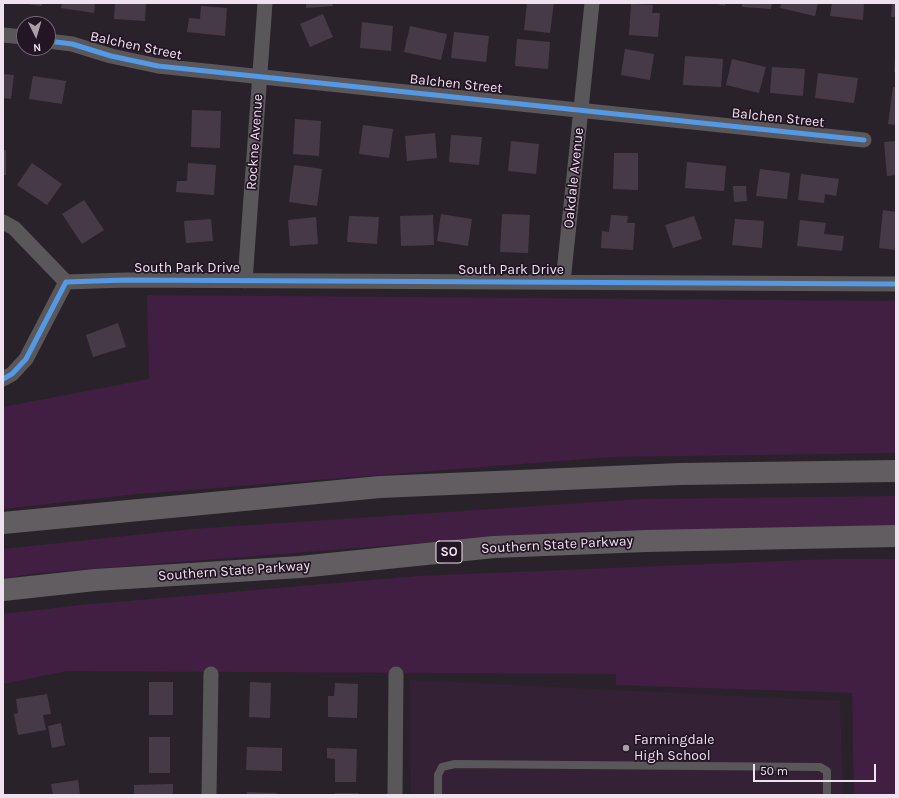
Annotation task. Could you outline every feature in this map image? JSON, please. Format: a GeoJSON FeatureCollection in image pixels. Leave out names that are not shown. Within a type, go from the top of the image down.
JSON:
{"type":"FeatureCollection","features":[{"type":"Feature","properties":{"kind":"highway"},"geometry":{"type":"LineString","coordinates":[[3,523],[380,487],[680,474],[896,471]]}},
{"type":"Feature","properties":{"kind":"highway","name":"Southern State Parkway"},"geometry":{"type":"LineString","coordinates":[[3,590],[95,580],[300,567],[494,547],[646,541],[896,536]]}},
{"type":"Feature","properties":{"kind":"street","name":"Rockne Avenue"},"geometry":{"type":"LineString","coordinates":[[245,281],[265,3]]}},
{"type":"Feature","properties":{"kind":"street","name":"Oakdale Avenue"},"geometry":{"type":"LineString","coordinates":[[563,282],[592,3]]}},
{"type":"Feature","properties":{"kind":"street"},"geometry":{"type":"LineString","coordinates":[[3,35],[16,36]]}},
{"type":"Feature","properties":{"kind":"street","name":"Balchen Street"},"geometry":{"type":"LineString","coordinates":[[56,42],[72,44],[111,56],[158,66],[260,75],[864,140]]}},
{"type":"Feature","properties":{"kind":"street"},"geometry":{"type":"LineString","coordinates":[[3,222],[14,228],[66,282],[26,359],[12,374],[3,379]]}},
{"type":"Feature","properties":{"kind":"street","name":"South Park Drive"},"geometry":{"type":"LineString","coordinates":[[66,282],[126,280],[896,284]]}},
{"type":"Feature","properties":{"kind":"street"},"geometry":{"type":"LineString","coordinates":[[209,795],[211,674]]}},
{"type":"Feature","properties":{"kind":"street"},"geometry":{"type":"LineString","coordinates":[[395,795],[396,674]]}},
{"type":"Feature","properties":{"kind":"lane"},"geometry":{"type":"LineString","coordinates":[[438,795],[438,775],[442,767],[455,764],[820,767],[827,772],[827,795]]}},
{"type":"Feature","properties":{"kind":"shaded area"},"geometry":{"type":"Polygon","coordinates":[[[147,295],[896,301],[896,453],[612,457],[137,494],[3,509],[3,407],[149,379],[147,295]]]}},
{"type":"Feature","properties":{"kind":"shaded area"},"geometry":{"type":"Polygon","coordinates":[[[896,496],[896,528],[445,541],[40,573],[3,578],[3,549],[192,529],[641,499],[896,496]]]}},
{"type":"Feature","properties":{"kind":"shaded area"},"geometry":{"type":"Polygon","coordinates":[[[829,559],[896,559],[896,795],[854,795],[852,693],[616,685],[616,674],[67,671],[3,684],[3,614],[81,605],[418,576],[829,559]]]}},
{"type":"Feature","properties":{"kind":"shaded area","name":"Farmingdale High School"},"geometry":{"type":"Polygon","coordinates":[[[410,680],[840,701],[843,795],[411,795],[410,680]]]}},
{"type":"Feature","properties":{"kind":"building"},"geometry":{"type":"Polygon","coordinates":[[[20,3],[42,3],[42,6],[20,3]]]}},
{"type":"Feature","properties":{"kind":"building"},"geometry":{"type":"Polygon","coordinates":[[[62,3],[95,3],[94,13],[61,8],[62,3]]]}},
{"type":"Feature","properties":{"kind":"building"},"geometry":{"type":"Polygon","coordinates":[[[115,3],[146,3],[145,21],[114,19],[115,3]]]}},
{"type":"Feature","properties":{"kind":"building"},"geometry":{"type":"Polygon","coordinates":[[[306,3],[332,3],[333,6],[306,8],[306,3]]]}},
{"type":"Feature","properties":{"kind":"building"},"geometry":{"type":"Polygon","coordinates":[[[527,3],[554,3],[550,33],[524,30],[527,3]]]}},
{"type":"Feature","properties":{"kind":"building"},"geometry":{"type":"Polygon","coordinates":[[[714,3],[726,3],[725,6],[714,3]]]}},
{"type":"Feature","properties":{"kind":"building"},"geometry":{"type":"Polygon","coordinates":[[[742,3],[772,3],[771,9],[742,7],[742,3]]]}},
{"type":"Feature","properties":{"kind":"building"},"geometry":{"type":"Polygon","coordinates":[[[781,3],[818,3],[815,16],[780,8],[781,3]]]}},
{"type":"Feature","properties":{"kind":"building"},"geometry":{"type":"Polygon","coordinates":[[[832,3],[864,3],[863,20],[830,16],[832,3]]]}},
{"type":"Feature","properties":{"kind":"building"},"geometry":{"type":"Polygon","coordinates":[[[892,3],[896,3],[896,17],[891,17],[892,3]]]}},
{"type":"Feature","properties":{"kind":"building"},"geometry":{"type":"Polygon","coordinates":[[[631,4],[653,5],[652,13],[660,13],[658,37],[629,35],[631,4]]]}},
{"type":"Feature","properties":{"kind":"building"},"geometry":{"type":"Polygon","coordinates":[[[201,6],[227,8],[225,36],[187,32],[189,18],[200,19],[201,6]]]}},
{"type":"Feature","properties":{"kind":"building"},"geometry":{"type":"Polygon","coordinates":[[[323,14],[333,37],[310,47],[300,24],[323,14]]]}},
{"type":"Feature","properties":{"kind":"building"},"geometry":{"type":"Polygon","coordinates":[[[362,22],[393,26],[391,51],[360,48],[362,22]]]}},
{"type":"Feature","properties":{"kind":"building"},"geometry":{"type":"Polygon","coordinates":[[[410,26],[447,34],[441,60],[404,52],[410,26]]]}},
{"type":"Feature","properties":{"kind":"building"},"geometry":{"type":"Polygon","coordinates":[[[454,32],[489,36],[486,62],[451,58],[454,32]]]}},
{"type":"Feature","properties":{"kind":"building"},"geometry":{"type":"Polygon","coordinates":[[[517,39],[550,42],[548,69],[515,66],[517,39]]]}},
{"type":"Feature","properties":{"kind":"building"},"geometry":{"type":"Polygon","coordinates":[[[625,49],[654,54],[650,80],[621,75],[625,49]]]}},
{"type":"Feature","properties":{"kind":"building"},"geometry":{"type":"Polygon","coordinates":[[[685,56],[723,59],[721,87],[683,85],[685,56]]]}},
{"type":"Feature","properties":{"kind":"building"},"geometry":{"type":"Polygon","coordinates":[[[895,58],[896,72],[894,72],[895,58]]]}},
{"type":"Feature","properties":{"kind":"building"},"geometry":{"type":"Polygon","coordinates":[[[732,59],[766,67],[759,93],[726,85],[732,59]]]}},
{"type":"Feature","properties":{"kind":"building"},"geometry":{"type":"Polygon","coordinates":[[[772,67],[805,69],[803,96],[770,93],[772,67]]]}},
{"type":"Feature","properties":{"kind":"building"},"geometry":{"type":"Polygon","coordinates":[[[818,73],[858,78],[854,103],[815,98],[818,73]]]}},
{"type":"Feature","properties":{"kind":"building"},"geometry":{"type":"Polygon","coordinates":[[[3,74],[14,75],[11,99],[3,98],[3,74]]]}},
{"type":"Feature","properties":{"kind":"building"},"geometry":{"type":"Polygon","coordinates":[[[33,76],[66,81],[62,104],[29,99],[33,76]]]}},
{"type":"Feature","properties":{"kind":"building"},"geometry":{"type":"Polygon","coordinates":[[[893,87],[896,87],[896,125],[888,124],[893,87]]]}},
{"type":"Feature","properties":{"kind":"building"},"geometry":{"type":"Polygon","coordinates":[[[192,110],[221,111],[220,148],[191,147],[192,110]]]}},
{"type":"Feature","properties":{"kind":"building"},"geometry":{"type":"Polygon","coordinates":[[[295,119],[321,121],[319,156],[293,154],[295,119]]]}},
{"type":"Feature","properties":{"kind":"building"},"geometry":{"type":"Polygon","coordinates":[[[363,125],[393,129],[389,158],[359,154],[363,125]]]}},
{"type":"Feature","properties":{"kind":"building"},"geometry":{"type":"Polygon","coordinates":[[[435,133],[437,158],[407,161],[405,136],[435,133]]]}},
{"type":"Feature","properties":{"kind":"building"},"geometry":{"type":"Polygon","coordinates":[[[451,135],[482,137],[479,165],[449,162],[451,135]]]}},
{"type":"Feature","properties":{"kind":"building"},"geometry":{"type":"Polygon","coordinates":[[[511,141],[539,144],[536,174],[508,171],[511,141]]]}},
{"type":"Feature","properties":{"kind":"building"},"geometry":{"type":"Polygon","coordinates":[[[896,141],[896,175],[887,176],[884,142],[896,141]]]}},
{"type":"Feature","properties":{"kind":"building"},"geometry":{"type":"Polygon","coordinates":[[[3,150],[6,150],[6,175],[3,175],[3,150]]]}},
{"type":"Feature","properties":{"kind":"building"},"geometry":{"type":"Polygon","coordinates":[[[614,153],[638,153],[638,190],[613,189],[614,153]]]}},
{"type":"Feature","properties":{"kind":"building"},"geometry":{"type":"Polygon","coordinates":[[[687,162],[726,166],[724,191],[685,188],[687,162]]]}},
{"type":"Feature","properties":{"kind":"building"},"geometry":{"type":"Polygon","coordinates":[[[32,163],[62,184],[47,205],[17,185],[32,163]]]}},
{"type":"Feature","properties":{"kind":"building"},"geometry":{"type":"Polygon","coordinates":[[[188,163],[216,165],[214,195],[176,192],[177,181],[187,181],[188,163]]]}},
{"type":"Feature","properties":{"kind":"building"},"geometry":{"type":"Polygon","coordinates":[[[294,165],[322,169],[317,206],[289,202],[294,165]]]}},
{"type":"Feature","properties":{"kind":"building"},"geometry":{"type":"Polygon","coordinates":[[[760,169],[790,173],[787,199],[756,196],[760,169]]]}},
{"type":"Feature","properties":{"kind":"building"},"geometry":{"type":"Polygon","coordinates":[[[801,174],[839,179],[836,196],[825,194],[824,203],[798,200],[801,174]]]}},
{"type":"Feature","properties":{"kind":"building"},"geometry":{"type":"Polygon","coordinates":[[[733,186],[746,186],[747,201],[734,202],[733,186]]]}},
{"type":"Feature","properties":{"kind":"building"},"geometry":{"type":"Polygon","coordinates":[[[84,200],[104,230],[82,244],[62,214],[84,200]]]}},
{"type":"Feature","properties":{"kind":"building"},"geometry":{"type":"Polygon","coordinates":[[[883,210],[896,212],[896,250],[879,248],[883,210]]]}},
{"type":"Feature","properties":{"kind":"building"},"geometry":{"type":"Polygon","coordinates":[[[441,214],[472,219],[468,246],[437,241],[441,214]]]}},
{"type":"Feature","properties":{"kind":"building"},"geometry":{"type":"Polygon","coordinates":[[[502,214],[530,215],[528,253],[500,252],[502,214]]]}},
{"type":"Feature","properties":{"kind":"building"},"geometry":{"type":"Polygon","coordinates":[[[433,215],[434,245],[401,246],[400,216],[433,215]]]}},
{"type":"Feature","properties":{"kind":"building"},"geometry":{"type":"Polygon","coordinates":[[[611,215],[628,216],[627,223],[635,223],[633,250],[601,248],[602,231],[609,232],[611,215]]]}},
{"type":"Feature","properties":{"kind":"building"},"geometry":{"type":"Polygon","coordinates":[[[349,216],[379,217],[377,244],[347,242],[349,216]]]}},
{"type":"Feature","properties":{"kind":"building"},"geometry":{"type":"Polygon","coordinates":[[[694,216],[702,239],[673,248],[665,225],[694,216]]]}},
{"type":"Feature","properties":{"kind":"building"},"geometry":{"type":"Polygon","coordinates":[[[316,217],[318,244],[290,246],[288,220],[316,217]]]}},
{"type":"Feature","properties":{"kind":"building"},"geometry":{"type":"Polygon","coordinates":[[[211,219],[213,241],[186,243],[184,221],[211,219]]]}},
{"type":"Feature","properties":{"kind":"building"},"geometry":{"type":"Polygon","coordinates":[[[735,219],[764,221],[762,248],[732,245],[735,219]]]}},
{"type":"Feature","properties":{"kind":"building"},"geometry":{"type":"Polygon","coordinates":[[[800,220],[826,223],[824,234],[844,236],[842,251],[797,246],[800,220]]]}},
{"type":"Feature","properties":{"kind":"building"},"geometry":{"type":"Polygon","coordinates":[[[118,323],[126,347],[93,357],[86,335],[118,323]]]}},
{"type":"Feature","properties":{"kind":"building"},"geometry":{"type":"Polygon","coordinates":[[[149,682],[173,682],[173,715],[149,715],[149,682]]]}},
{"type":"Feature","properties":{"kind":"building"},"geometry":{"type":"Polygon","coordinates":[[[250,682],[271,683],[270,718],[249,717],[250,682]]]}},
{"type":"Feature","properties":{"kind":"building"},"geometry":{"type":"Polygon","coordinates":[[[335,683],[358,684],[357,718],[328,717],[328,696],[334,696],[335,683]]]}},
{"type":"Feature","properties":{"kind":"building"},"geometry":{"type":"Polygon","coordinates":[[[47,694],[51,714],[43,715],[46,730],[18,735],[14,714],[18,713],[16,699],[47,694]]]}},
{"type":"Feature","properties":{"kind":"building"},"geometry":{"type":"Polygon","coordinates":[[[61,723],[65,745],[52,748],[48,726],[61,723]]]}},
{"type":"Feature","properties":{"kind":"building"},"geometry":{"type":"Polygon","coordinates":[[[149,737],[170,737],[170,773],[149,773],[149,737]]]}},
{"type":"Feature","properties":{"kind":"building"},"geometry":{"type":"Polygon","coordinates":[[[247,747],[282,748],[282,771],[246,770],[247,747]]]}},
{"type":"Feature","properties":{"kind":"building"},"geometry":{"type":"Polygon","coordinates":[[[327,748],[357,749],[356,782],[335,782],[335,759],[327,758],[327,748]]]}},
{"type":"Feature","properties":{"kind":"building"},"geometry":{"type":"Polygon","coordinates":[[[78,780],[80,795],[53,795],[51,784],[78,780]]]}},
{"type":"Feature","properties":{"kind":"building"},"geometry":{"type":"Polygon","coordinates":[[[173,784],[173,795],[134,795],[134,785],[173,784]]]}},
{"type":"Feature","properties":{"kind":"building"},"geometry":{"type":"Polygon","coordinates":[[[247,792],[277,793],[277,795],[247,795],[247,792]]]}},
{"type":"Feature","properties":{"kind":"building"},"geometry":{"type":"Polygon","coordinates":[[[335,793],[358,793],[358,795],[335,795],[335,793]]]}},
{"type":"Feature","properties":{"kind":"cycle path"},"geometry":{"type":"LineString","coordinates":[[56,42],[72,44],[111,56],[158,66],[864,140]]}},
{"type":"Feature","properties":{"kind":"cycle path"},"geometry":{"type":"LineString","coordinates":[[3,379],[12,374],[26,359],[66,282],[126,280],[896,284]]}},
{"type":"Feature","properties":{"kind":"place","name":"Farmingdale High School"},"geometry":{"type":"Point","coordinates":[626,748]}}]}
